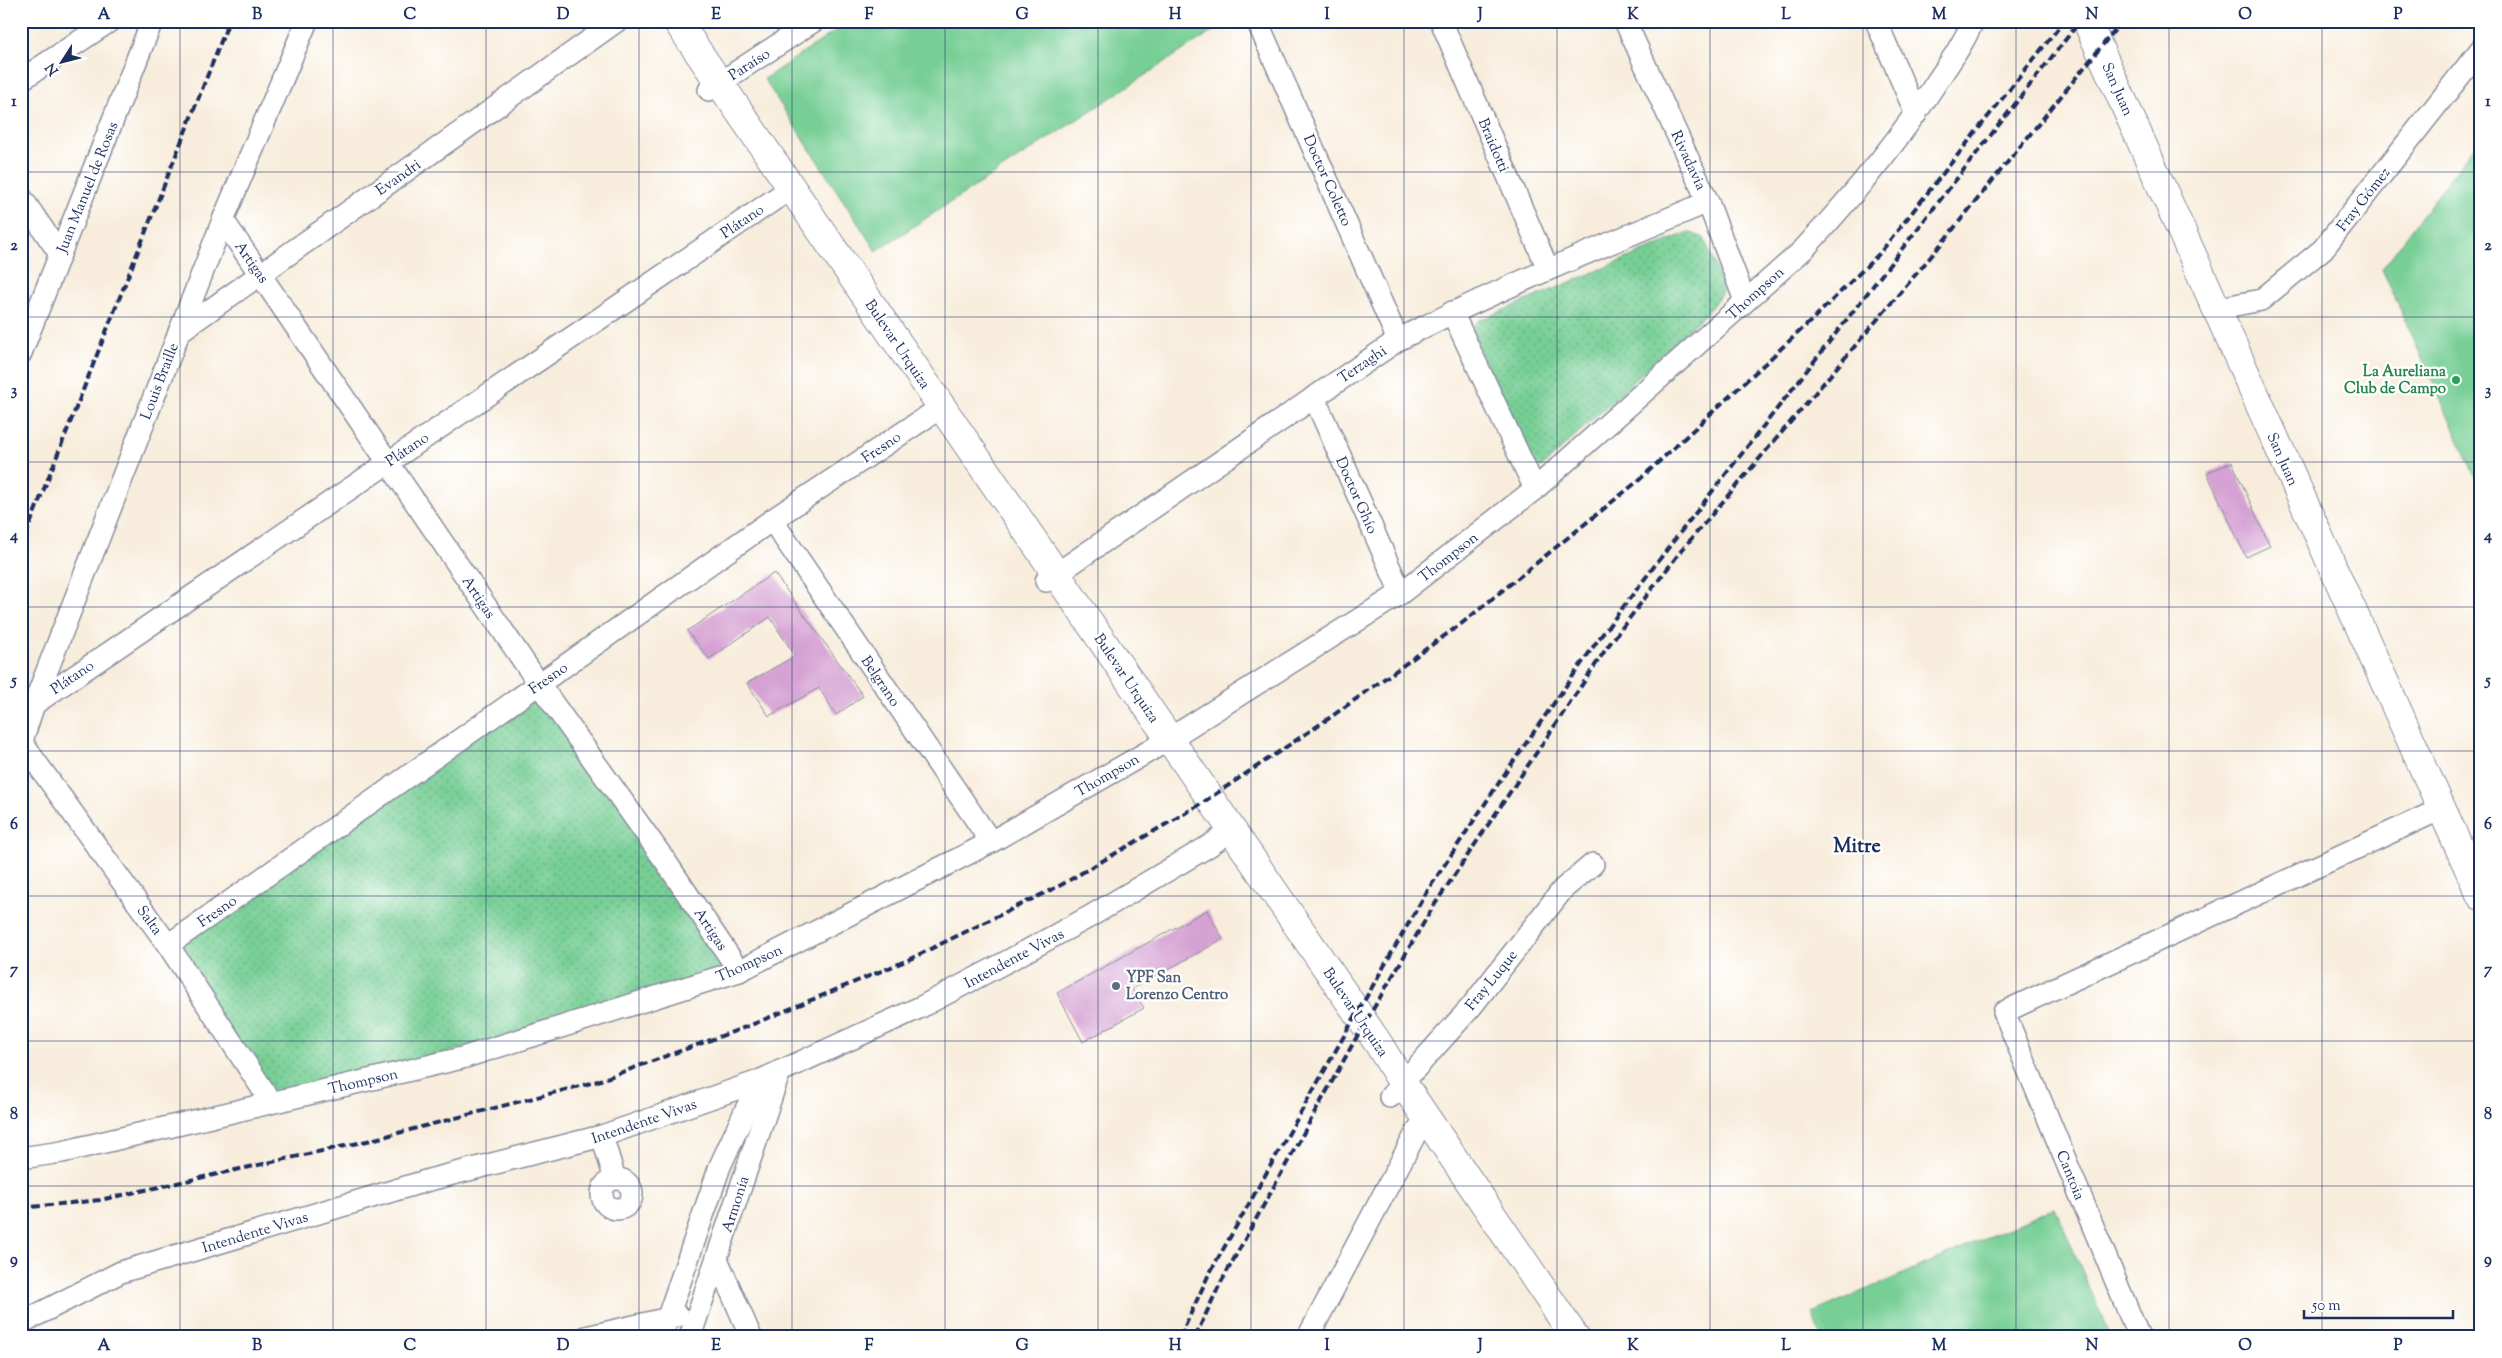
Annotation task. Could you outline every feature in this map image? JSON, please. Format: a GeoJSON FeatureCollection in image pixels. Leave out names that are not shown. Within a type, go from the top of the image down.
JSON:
{"type":"FeatureCollection","features":[{"type":"Feature","properties":{"kind":"main road","name":"Bulevar Urquiza"},"geometry":{"type":"LineString","coordinates":[[662,21],[714,87],[1164,742],[1226,834],[1351,1034],[1396,1090],[1575,1337]]}},
{"type":"Feature","properties":{"kind":"main road","name":"Bulevar Urquiza"},"geometry":{"type":"LineString","coordinates":[[677,21],[714,87],[781,195],[931,414],[1051,577]]}},
{"type":"Feature","properties":{"kind":"main road","name":"San Juan"},"geometry":{"type":"LineString","coordinates":[[2088,24],[2481,896]]}},
{"type":"Feature","properties":{"kind":"main road","name":"Bulevar Urquiza"},"geometry":{"type":"LineString","coordinates":[[1421,1126],[1554,1337]]}},
{"type":"Feature","properties":{"kind":"street"},"geometry":{"type":"LineString","coordinates":[[21,80],[110,21]]}},
{"type":"Feature","properties":{"kind":"street","name":"Juan Manuel de Rosas"},"geometry":{"type":"LineString","coordinates":[[21,353],[152,21]]}},
{"type":"Feature","properties":{"kind":"street","name":"Louis Braille"},"geometry":{"type":"LineString","coordinates":[[21,744],[34,704],[223,220],[307,21]]}},
{"type":"Feature","properties":{"kind":"street","name":"Evandri"},"geometry":{"type":"LineString","coordinates":[[179,332],[617,21]]}},
{"type":"Feature","properties":{"kind":"street","name":"Paraíso"},"geometry":{"type":"LineString","coordinates":[[714,87],[814,21]]}},
{"type":"Feature","properties":{"kind":"street","name":"Doctor Coletto"},"geometry":{"type":"LineString","coordinates":[[1257,21],[1398,340]]}},
{"type":"Feature","properties":{"kind":"street","name":"Braidotti"},"geometry":{"type":"LineString","coordinates":[[1441,21],[1548,269]]}},
{"type":"Feature","properties":{"kind":"street","name":"Rivadavia"},"geometry":{"type":"LineString","coordinates":[[1625,21],[1708,202],[1746,301]]}},
{"type":"Feature","properties":{"kind":"street"},"geometry":{"type":"LineString","coordinates":[[1876,21],[1916,114]]}},
{"type":"Feature","properties":{"kind":"street","name":"Thompson"},"geometry":{"type":"LineString","coordinates":[[21,1158],[62,1152],[462,1058],[739,971],[991,842],[1164,742],[1401,593],[1536,490],[1803,250],[1838,212],[1916,114],[1966,37],[1973,21]]}},
{"type":"Feature","properties":{"kind":"street","name":"Fray Gómez"},"geometry":{"type":"LineString","coordinates":[[2215,309],[2262,300],[2323,249],[2481,49]]}},
{"type":"Feature","properties":{"kind":"street","name":"Plátano"},"geometry":{"type":"LineString","coordinates":[[34,704],[781,195]]}},
{"type":"Feature","properties":{"kind":"street"},"geometry":{"type":"LineString","coordinates":[[21,197],[60,254]]}},
{"type":"Feature","properties":{"kind":"street","name":"Terzaghi"},"geometry":{"type":"LineString","coordinates":[[1051,577],[1398,340],[1452,312],[1548,269],[1708,202]]}},
{"type":"Feature","properties":{"kind":"street","name":"Artigas"},"geometry":{"type":"LineString","coordinates":[[223,220],[539,684],[666,862],[739,971]]}},
{"type":"Feature","properties":{"kind":"street"},"geometry":{"type":"LineString","coordinates":[[1452,312],[1536,490]]}},
{"type":"Feature","properties":{"kind":"street","name":"Doctor Ghío"},"geometry":{"type":"LineString","coordinates":[[1314,397],[1401,593]]}},
{"type":"Feature","properties":{"kind":"street","name":"Fresno"},"geometry":{"type":"LineString","coordinates":[[168,945],[772,520],[931,414]]}},
{"type":"Feature","properties":{"kind":"street","name":"Belgrano"},"geometry":{"type":"LineString","coordinates":[[772,520],[991,842]]}},
{"type":"Feature","properties":{"kind":"street","name":"Salta"},"geometry":{"type":"LineString","coordinates":[[21,744],[168,945],[271,1102]]}},
{"type":"Feature","properties":{"kind":"street","name":"Cantoia"},"geometry":{"type":"LineString","coordinates":[[2139,1337],[2004,1012],[2441,809]]}},
{"type":"Feature","properties":{"kind":"street","name":"Intendente Vivas"},"geometry":{"type":"LineString","coordinates":[[21,1323],[122,1272],[429,1180],[602,1136],[759,1081],[950,992],[1089,917],[1226,834]]}},
{"type":"Feature","properties":{"kind":"street","name":"Fray Luque"},"geometry":{"type":"LineString","coordinates":[[1396,1090],[1471,1007],[1563,889],[1593,864]]}},
{"type":"Feature","properties":{"kind":"street","name":"Armonía"},"geometry":{"type":"LineString","coordinates":[[690,1337],[780,1071]]}},
{"type":"Feature","properties":{"kind":"street","name":"Armonía"},"geometry":{"type":"LineString","coordinates":[[661,1337],[720,1166],[759,1081]]}},
{"type":"Feature","properties":{"kind":"street"},"geometry":{"type":"LineString","coordinates":[[1308,1337],[1421,1126]]}},
{"type":"Feature","properties":{"kind":"street"},"geometry":{"type":"LineString","coordinates":[[602,1136],[615,1179]]}},
{"type":"Feature","properties":{"kind":"street"},"geometry":{"type":"LineString","coordinates":[[717,1259],[751,1337]]}},
{"type":"Feature","properties":{"kind":"street"},"geometry":{"type":"LineString","coordinates":[[586,1337],[668,1317],[698,1314]]}},
{"type":"Feature","properties":{"kind":"green space"},"geometry":{"type":"Polygon","coordinates":[[[850,21],[1228,21],[876,251],[764,79],[850,21]]]}},
{"type":"Feature","properties":{"kind":"green space","name":"La Aureliana Club de Campo"},"geometry":{"type":"Polygon","coordinates":[[[2481,137],[2481,490],[2382,269],[2481,137]]]}},
{"type":"Feature","properties":{"kind":"green space"},"geometry":{"type":"Polygon","coordinates":[[[1689,232],[1704,238],[1715,264],[1723,291],[1710,309],[1541,468],[1532,462],[1474,338],[1473,326],[1478,321],[1689,232]]]}},
{"type":"Feature","properties":{"kind":"green space"},"geometry":{"type":"Polygon","coordinates":[[[539,684],[739,971],[271,1102],[168,945],[539,684]]]}},
{"type":"Feature","properties":{"kind":"green space"},"geometry":{"type":"Polygon","coordinates":[[[2055,1208],[2111,1337],[1822,1337],[1812,1313],[2055,1208]]]}},
{"type":"Feature","properties":{"kind":"building"},"geometry":{"type":"Polygon","coordinates":[[[2232,462],[2270,546],[2246,557],[2207,473],[2232,462]]]}},
{"type":"Feature","properties":{"kind":"building"},"geometry":{"type":"Polygon","coordinates":[[[774,573],[863,696],[836,715],[819,688],[769,716],[747,683],[795,656],[770,617],[709,659],[687,631],[774,573]]]}},
{"type":"Feature","properties":{"kind":"building"},"geometry":{"type":"Polygon","coordinates":[[[1207,910],[1223,939],[1132,989],[1144,1008],[1083,1042],[1057,993],[1207,910]]]}},
{"type":"Feature","properties":{"kind":"railway"},"geometry":{"type":"LineString","coordinates":[[21,547],[229,21]]}},
{"type":"Feature","properties":{"kind":"railway"},"geometry":{"type":"LineString","coordinates":[[21,1208],[100,1200],[367,1141],[595,1082],[746,1027],[908,960],[1061,885],[1199,805],[1328,719],[1461,624],[1638,481],[1813,319],[1879,254],[2064,21]]}},
{"type":"Feature","properties":{"kind":"railway"},"geometry":{"type":"LineString","coordinates":[[1180,1337],[1208,1276],[1426,893],[1508,769],[1598,640],[1672,543],[2080,21]]}},
{"type":"Feature","properties":{"kind":"railway"},"geometry":{"type":"LineString","coordinates":[[1195,1337],[1219,1286],[1355,1040],[1433,907],[1608,646],[1681,551],[1933,254],[2122,21]]}},
{"type":"Feature","properties":{"kind":"place","name":"La Aureliana Club de Campo"},"geometry":{"type":"Point","coordinates":[2456,380]}},
{"type":"Feature","properties":{"kind":"place","name":"YPF San Lorenzo Centro"},"geometry":{"type":"Point","coordinates":[1116,986]}},
{"type":"Feature","properties":{"kind":"district","name":"Mitre"},"geometry":{"type":"Point","coordinates":[1857,845]}}]}
